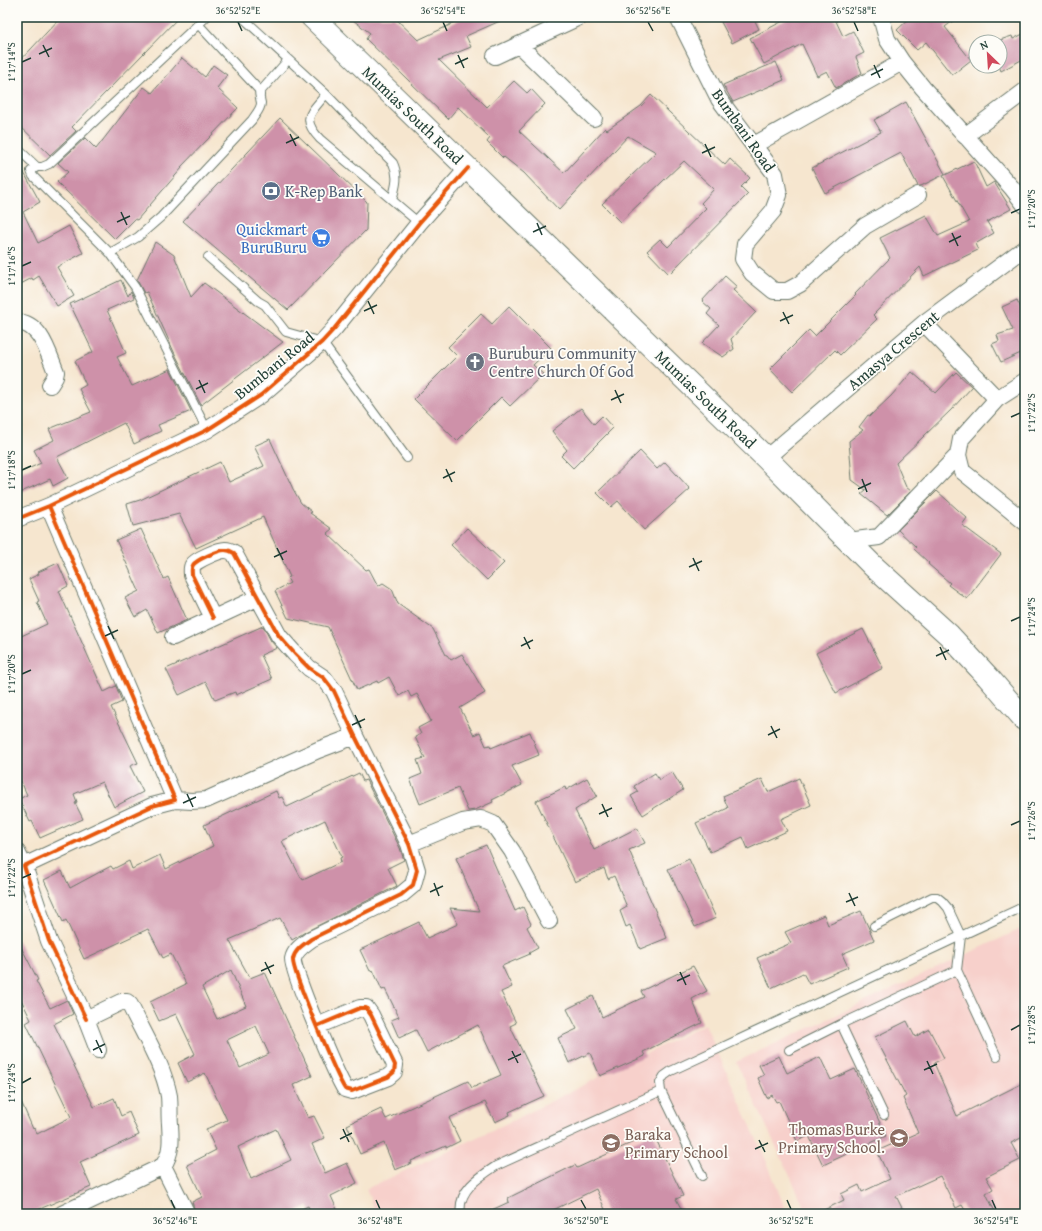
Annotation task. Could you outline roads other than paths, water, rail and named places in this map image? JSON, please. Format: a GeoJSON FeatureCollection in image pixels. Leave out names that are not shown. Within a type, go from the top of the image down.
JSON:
{"type":"FeatureCollection","features":[{"type":"Feature","properties":{"kind":"main road","name":"Mumias South Road"},"geometry":{"type":"LineString","coordinates":[[312,17],[766,458],[873,566],[949,635],[1025,720]]}},
{"type":"Feature","properties":{"kind":"street"},"geometry":{"type":"LineString","coordinates":[[495,56],[578,17]]}},
{"type":"Feature","properties":{"kind":"street","name":"Bumbani Road"},"geometry":{"type":"LineString","coordinates":[[678,17],[720,99],[775,174],[779,195],[773,211],[745,244],[744,259],[752,272],[774,291],[787,292],[800,284],[865,226],[918,195]]}},
{"type":"Feature","properties":{"kind":"street"},"geometry":{"type":"LineString","coordinates":[[881,17],[887,39],[902,62],[965,136],[1012,188],[1025,205]]}},
{"type":"Feature","properties":{"kind":"street"},"geometry":{"type":"LineString","coordinates":[[519,45],[594,118]]}},
{"type":"Feature","properties":{"kind":"street"},"geometry":{"type":"LineString","coordinates":[[754,145],[902,62]]}},
{"type":"Feature","properties":{"kind":"street"},"geometry":{"type":"LineString","coordinates":[[965,136],[1025,91]]}},
{"type":"Feature","properties":{"kind":"street","name":"Bumbani Road"},"geometry":{"type":"LineString","coordinates":[[17,518],[49,506],[207,430],[261,395],[334,330],[419,223],[468,168]]}},
{"type":"Feature","properties":{"kind":"street","name":"Amasya Crescent"},"geometry":{"type":"LineString","coordinates":[[766,458],[924,323],[1025,248]]}},
{"type":"Feature","properties":{"kind":"street"},"geometry":{"type":"LineString","coordinates":[[17,322],[33,327],[40,335],[56,372],[50,385]]}},
{"type":"Feature","properties":{"kind":"street"},"geometry":{"type":"LineString","coordinates":[[924,323],[997,399]]}},
{"type":"Feature","properties":{"kind":"street"},"geometry":{"type":"LineString","coordinates":[[1025,381],[997,399],[961,439],[958,455],[962,471],[1025,522]]}},
{"type":"Feature","properties":{"kind":"street"},"geometry":{"type":"LineString","coordinates":[[848,540],[879,537],[958,455]]}},
{"type":"Feature","properties":{"kind":"street"},"geometry":{"type":"LineString","coordinates":[[49,506],[175,800]]}},
{"type":"Feature","properties":{"kind":"street"},"geometry":{"type":"LineString","coordinates":[[212,618],[191,570],[197,562],[220,551],[227,550],[234,553],[257,598],[279,636],[294,654],[309,668],[324,678],[334,691],[409,844],[417,870],[413,885],[401,896],[312,939],[298,949],[293,959],[296,972],[317,1026],[332,1064],[345,1090],[352,1091],[388,1077],[394,1072],[396,1065],[366,1008],[360,1008],[317,1026]]}},
{"type":"Feature","properties":{"kind":"street"},"geometry":{"type":"LineString","coordinates":[[173,638],[212,618],[257,598]]}},
{"type":"Feature","properties":{"kind":"street"},"geometry":{"type":"LineString","coordinates":[[98,1050],[86,1020],[49,941],[20,859],[152,806],[175,800],[206,800],[318,750],[355,736]]}},
{"type":"Feature","properties":{"kind":"street"},"geometry":{"type":"LineString","coordinates":[[409,844],[463,822],[481,819],[493,824],[512,851],[549,921]]}},
{"type":"Feature","properties":{"kind":"street"},"geometry":{"type":"LineString","coordinates":[[62,1214],[163,1166],[168,1158],[170,1145],[169,1098],[162,1070],[130,1005],[127,1002],[121,1002],[86,1020]]}},
{"type":"Feature","properties":{"kind":"street"},"geometry":{"type":"LineString","coordinates":[[163,1166],[187,1214]]}},
{"type":"Feature","properties":{"kind":"lane"},"geometry":{"type":"LineString","coordinates":[[206,17],[52,162],[46,166],[38,167],[31,171],[33,176],[110,253],[135,287],[207,430]]}},
{"type":"Feature","properties":{"kind":"lane"},"geometry":{"type":"LineString","coordinates":[[242,17],[326,94],[393,162],[396,170],[397,181],[392,200]]}},
{"type":"Feature","properties":{"kind":"lane"},"geometry":{"type":"LineString","coordinates":[[198,24],[260,90],[259,95],[261,102]]}},
{"type":"Feature","properties":{"kind":"lane"},"geometry":{"type":"LineString","coordinates":[[110,253],[138,237],[161,217],[252,120],[260,107],[260,92],[288,60]]}},
{"type":"Feature","properties":{"kind":"lane"},"geometry":{"type":"LineString","coordinates":[[326,94],[310,114],[310,128],[320,139],[419,223]]}},
{"type":"Feature","properties":{"kind":"lane"},"geometry":{"type":"LineString","coordinates":[[17,148],[38,167]]}},
{"type":"Feature","properties":{"kind":"lane"},"geometry":{"type":"LineString","coordinates":[[208,257],[258,301],[265,305],[286,332],[322,342],[407,458]]}},
{"type":"Feature","properties":{"kind":"lane"},"geometry":{"type":"LineString","coordinates":[[874,926],[932,897],[937,897],[942,901],[948,908],[961,936],[957,970],[997,1057]]}},
{"type":"Feature","properties":{"kind":"lane"},"geometry":{"type":"LineString","coordinates":[[702,1176],[661,1091],[660,1083],[664,1076],[671,1071],[1025,906]]}},
{"type":"Feature","properties":{"kind":"lane"},"geometry":{"type":"LineString","coordinates":[[789,1050],[957,970]]}},
{"type":"Feature","properties":{"kind":"lane"},"geometry":{"type":"LineString","coordinates":[[841,1024],[884,1115]]}},
{"type":"Feature","properties":{"kind":"lane"},"geometry":{"type":"LineString","coordinates":[[461,1214],[462,1202],[467,1188],[478,1178],[496,1166],[661,1091]]}},
{"type":"Feature","properties":{"kind":"place","name":"K-Rep Bank"},"geometry":{"type":"Point","coordinates":[271,191]}},
{"type":"Feature","properties":{"kind":"place","name":"Quickmart BuruBuru"},"geometry":{"type":"Point","coordinates":[321,238]}},
{"type":"Feature","properties":{"kind":"place","name":"Buruburu Community Centre Church Of God"},"geometry":{"type":"Point","coordinates":[475,362]}},
{"type":"Feature","properties":{"kind":"place","name":"Thomas Burke Primary School."},"geometry":{"type":"Point","coordinates":[899,1138]}},
{"type":"Feature","properties":{"kind":"place","name":"Baraka Primary School"},"geometry":{"type":"Point","coordinates":[611,1143]}}]}
